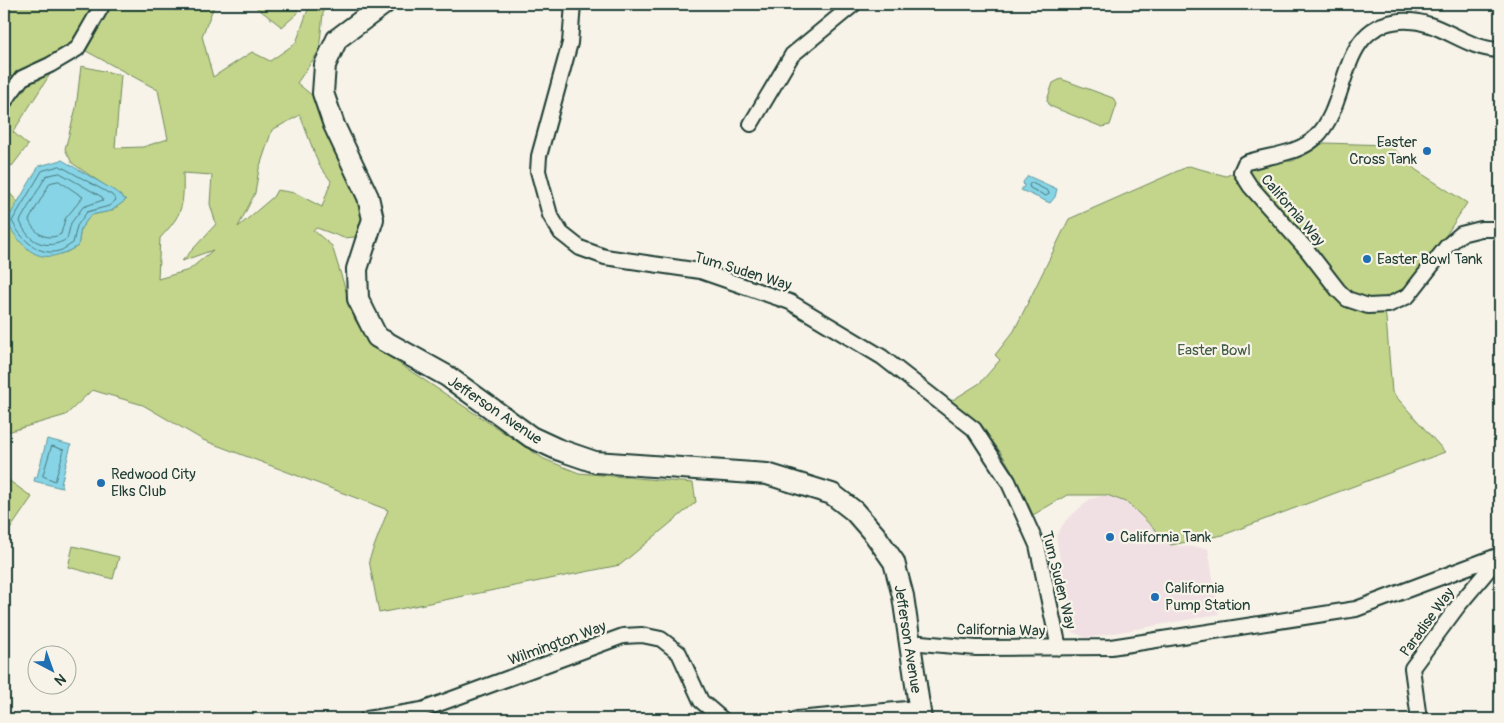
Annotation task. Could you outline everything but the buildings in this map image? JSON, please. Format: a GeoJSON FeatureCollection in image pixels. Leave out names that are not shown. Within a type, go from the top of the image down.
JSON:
{"type":"FeatureCollection","features":[{"type":"Feature","properties":{"kind":"street"},"geometry":{"type":"LineString","coordinates":[[4,102],[22,78],[50,65],[77,49],[103,4]]}},
{"type":"Feature","properties":{"kind":"street","name":"Jefferson Avenue"},"geometry":{"type":"LineString","coordinates":[[384,4],[337,39],[325,65],[323,93],[334,126],[368,197],[373,219],[357,269],[358,299],[377,337],[447,376],[531,437],[557,449],[595,462],[767,474],[832,494],[854,511],[875,535],[894,562],[903,596],[919,714]]}},
{"type":"Feature","properties":{"kind":"street","name":"Tum Suden Way"},"geometry":{"type":"LineString","coordinates":[[573,4],[570,43],[539,156],[538,171],[550,215],[562,233],[580,248],[606,257],[700,272],[790,302],[882,357],[974,429],[1008,481],[1037,546],[1059,648]]}},
{"type":"Feature","properties":{"kind":"street"},"geometry":{"type":"LineString","coordinates":[[751,124],[792,56],[854,4]]}},
{"type":"Feature","properties":{"kind":"street","name":"California Way"},"geometry":{"type":"LineString","coordinates":[[1500,50],[1472,46],[1432,24],[1409,21],[1387,23],[1370,32],[1358,44],[1329,120],[1315,138],[1303,146],[1245,163],[1241,172],[1250,186],[1307,250],[1338,290],[1347,299],[1368,306],[1388,305],[1408,296],[1447,246],[1461,234],[1481,229],[1500,229]]}},
{"type":"Feature","properties":{"kind":"street","name":"California Way"},"geometry":{"type":"LineString","coordinates":[[910,642],[976,648],[1111,647],[1356,608],[1500,555]]}},
{"type":"Feature","properties":{"kind":"street","name":"Paradise Way"},"geometry":{"type":"LineString","coordinates":[[1419,719],[1412,668],[1458,606],[1500,555]]}},
{"type":"Feature","properties":{"kind":"street","name":"Wilmington Way"},"geometry":{"type":"LineString","coordinates":[[367,719],[422,710],[623,636],[642,635],[661,639],[678,653],[701,701],[722,719]]}},
{"type":"Feature","properties":{"kind":"street"},"geometry":{"type":"LineString","coordinates":[[797,719],[919,714]]}},
{"type":"Feature","properties":{"kind":"shaded area"},"geometry":{"type":"Polygon","coordinates":[[[1107,495],[1128,503],[1171,545],[1208,548],[1219,614],[1087,638],[1072,632],[1056,536],[1066,520],[1090,499],[1107,495]]]}},
{"type":"Feature","properties":{"kind":"green space"},"geometry":{"type":"Polygon","coordinates":[[[4,4],[95,4],[13,132],[28,145],[12,166],[4,159],[4,4]]]}},
{"type":"Feature","properties":{"kind":"green space"},"geometry":{"type":"Polygon","coordinates":[[[147,4],[215,4],[202,36],[213,77],[252,52],[270,61],[296,43],[310,4],[324,4],[319,51],[297,83],[314,97],[342,166],[366,207],[366,236],[344,238],[317,228],[313,230],[332,246],[355,320],[371,345],[544,459],[579,473],[693,483],[696,502],[620,565],[379,613],[369,560],[388,510],[203,440],[143,405],[92,390],[66,415],[4,433],[4,187],[65,253],[78,246],[81,228],[91,215],[111,211],[126,200],[72,163],[65,149],[76,108],[81,66],[121,75],[115,148],[143,147],[168,139],[158,90],[86,51],[111,7],[145,8],[147,4]],[[300,115],[272,130],[259,169],[255,193],[238,227],[273,197],[277,190],[295,193],[322,207],[331,181],[319,165],[300,115]],[[183,173],[183,194],[178,216],[160,238],[158,279],[189,270],[213,250],[182,261],[216,224],[210,204],[212,175],[183,173]]]}},
{"type":"Feature","properties":{"kind":"green space"},"geometry":{"type":"Polygon","coordinates":[[[252,4],[296,4],[298,13],[282,27],[252,4]]]}},
{"type":"Feature","properties":{"kind":"green space"},"geometry":{"type":"Polygon","coordinates":[[[1061,79],[1113,98],[1117,104],[1110,125],[1102,127],[1050,106],[1047,100],[1053,83],[1061,79]]]}},
{"type":"Feature","properties":{"kind":"green space","name":"Easter Bowl"},"geometry":{"type":"Polygon","coordinates":[[[1324,143],[1390,145],[1416,170],[1467,203],[1416,281],[1400,295],[1382,299],[1386,318],[1392,392],[1445,452],[1223,535],[1171,545],[1128,503],[1107,495],[1067,495],[1033,515],[1001,452],[980,426],[951,401],[980,383],[1000,360],[995,355],[1014,331],[1069,219],[1189,166],[1226,176],[1262,161],[1293,161],[1324,143]]]}},
{"type":"Feature","properties":{"kind":"green space"},"geometry":{"type":"Polygon","coordinates":[[[4,477],[32,497],[4,538],[4,477]]]}},
{"type":"Feature","properties":{"kind":"green space"},"geometry":{"type":"Polygon","coordinates":[[[73,546],[119,557],[113,579],[68,567],[73,546]]]}},
{"type":"Feature","properties":{"kind":"water"},"geometry":{"type":"Polygon","coordinates":[[[62,160],[115,191],[126,200],[111,211],[91,215],[81,228],[78,246],[54,256],[36,254],[21,243],[6,222],[39,166],[62,160]]]}},
{"type":"Feature","properties":{"kind":"water"},"geometry":{"type":"Polygon","coordinates":[[[1028,176],[1057,189],[1055,197],[1050,203],[1021,190],[1024,186],[1023,182],[1028,176]]]}},
{"type":"Feature","properties":{"kind":"water"},"geometry":{"type":"Polygon","coordinates":[[[47,439],[71,445],[61,484],[62,488],[34,481],[35,477],[37,477],[47,439]]]}},
{"type":"Feature","properties":{"kind":"place","name":"Easter Cross Tank"},"geometry":{"type":"Point","coordinates":[1427,151]}},
{"type":"Feature","properties":{"kind":"place","name":"Easter Bowl Tank"},"geometry":{"type":"Point","coordinates":[1367,259]}},
{"type":"Feature","properties":{"kind":"place","name":"Redwood City Elks Club"},"geometry":{"type":"Point","coordinates":[101,483]}},
{"type":"Feature","properties":{"kind":"place","name":"California Tank"},"geometry":{"type":"Point","coordinates":[1110,537]}},
{"type":"Feature","properties":{"kind":"place","name":"California Pump Station"},"geometry":{"type":"Point","coordinates":[1155,597]}}]}
